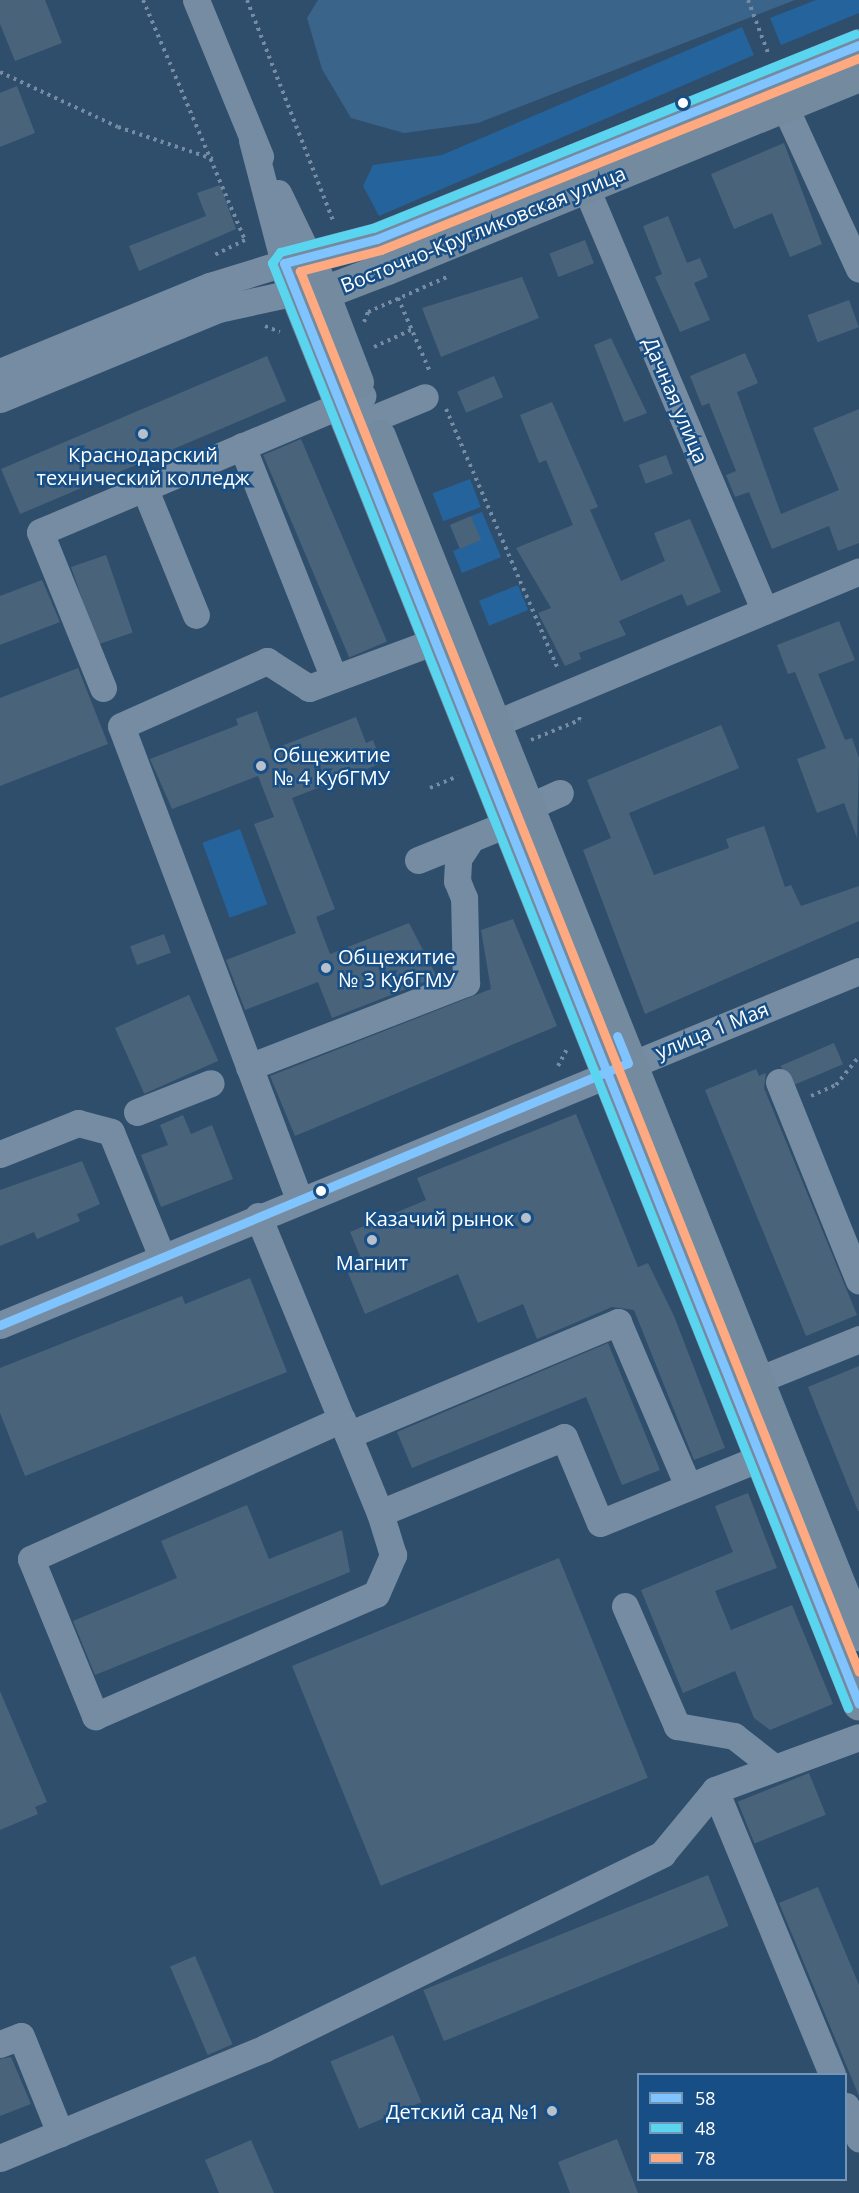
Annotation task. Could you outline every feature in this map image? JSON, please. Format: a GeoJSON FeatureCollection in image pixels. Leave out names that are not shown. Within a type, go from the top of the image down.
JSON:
{"type":"FeatureCollection","features":[{"type":"Feature","properties":{"kind":"main road","name":"Восточно-Кругликовская улица"},"geometry":{"type":"LineString","coordinates":[[303,276],[377,239],[859,45]]}},
{"type":"Feature","properties":{"kind":"main road","name":"Восточно-Кругликовская улица"},"geometry":{"type":"LineString","coordinates":[[303,276],[586,188],[859,75]]}},
{"type":"Feature","properties":{"kind":"main road"},"geometry":{"type":"LineString","coordinates":[[303,276],[359,406],[482,729],[743,1386],[859,1634]]}},
{"type":"Feature","properties":{"kind":"main road"},"geometry":{"type":"LineString","coordinates":[[743,1386],[758,1459],[859,1704]]}},
{"type":"Feature","properties":{"kind":"street"},"geometry":{"type":"LineString","coordinates":[[196,0],[303,276]]}},
{"type":"Feature","properties":{"kind":"street"},"geometry":{"type":"LineString","coordinates":[[784,105],[859,268]]}},
{"type":"Feature","properties":{"kind":"street","name":"Дачная улица"},"geometry":{"type":"LineString","coordinates":[[586,188],[765,611]]}},
{"type":"Feature","properties":{"kind":"street","name":"Восточно-Кругликовская улица"},"geometry":{"type":"LineString","coordinates":[[0,372],[210,286],[303,276]]}},
{"type":"Feature","properties":{"kind":"street","name":"Восточно-Кругликовская улица"},"geometry":{"type":"LineString","coordinates":[[0,399],[303,276]]}},
{"type":"Feature","properties":{"kind":"street"},"geometry":{"type":"LineString","coordinates":[[104,688],[40,532],[242,446],[359,406],[434,395]]}},
{"type":"Feature","properties":{"kind":"street"},"geometry":{"type":"LineString","coordinates":[[242,446],[334,678]]}},
{"type":"Feature","properties":{"kind":"street"},"geometry":{"type":"LineString","coordinates":[[144,487],[196,615]]}},
{"type":"Feature","properties":{"kind":"street"},"geometry":{"type":"LineString","coordinates":[[482,729],[859,571]]}},
{"type":"Feature","properties":{"kind":"street"},"geometry":{"type":"LineString","coordinates":[[299,1199],[121,726],[267,661],[309,688],[447,636]]}},
{"type":"Feature","properties":{"kind":"street"},"geometry":{"type":"LineString","coordinates":[[418,860],[471,839],[560,793]]}},
{"type":"Feature","properties":{"kind":"street"},"geometry":{"type":"LineString","coordinates":[[249,1067],[466,983],[464,898],[457,880],[458,859],[471,839]]}},
{"type":"Feature","properties":{"kind":"street","name":"улица 1 Мая"},"geometry":{"type":"LineString","coordinates":[[0,1325],[616,1068],[859,971]]}},
{"type":"Feature","properties":{"kind":"street"},"geometry":{"type":"LineString","coordinates":[[137,1113],[211,1083]]}},
{"type":"Feature","properties":{"kind":"street"},"geometry":{"type":"LineString","coordinates":[[784,1094],[859,1281]]}},
{"type":"Feature","properties":{"kind":"street"},"geometry":{"type":"LineString","coordinates":[[0,1155],[78,1123],[111,1132],[162,1257]]}},
{"type":"Feature","properties":{"kind":"street"},"geometry":{"type":"LineString","coordinates":[[258,1216],[345,1427],[380,1513],[393,1555],[376,1594],[95,1716],[32,1559],[345,1427],[618,1322],[687,1486]]}},
{"type":"Feature","properties":{"kind":"street"},"geometry":{"type":"LineString","coordinates":[[743,1386],[859,1339]]}},
{"type":"Feature","properties":{"kind":"street"},"geometry":{"type":"LineString","coordinates":[[380,1513],[564,1437],[600,1523],[758,1459]]}},
{"type":"Feature","properties":{"kind":"street"},"geometry":{"type":"LineString","coordinates":[[625,1606],[677,1726],[734,1736],[771,1765]]}},
{"type":"Feature","properties":{"kind":"street"},"geometry":{"type":"LineString","coordinates":[[0,2158],[266,2048],[662,1854],[715,1790],[771,1765],[859,1737]]}},
{"type":"Feature","properties":{"kind":"street"},"geometry":{"type":"LineString","coordinates":[[715,1790],[832,2073]]}},
{"type":"Feature","properties":{"kind":"street"},"geometry":{"type":"LineString","coordinates":[[0,2044],[21,2036],[60,2133]]}},
{"type":"Feature","properties":{"kind":"street"},"geometry":{"type":"LineString","coordinates":[[847,2109],[859,2139]]}},
{"type":"Feature","properties":{"kind":"path"},"geometry":{"type":"LineString","coordinates":[[143,0],[200,142],[213,159],[245,240]]}},
{"type":"Feature","properties":{"kind":"path"},"geometry":{"type":"LineString","coordinates":[[247,0],[324,205],[342,225]]}},
{"type":"Feature","properties":{"kind":"path"},"geometry":{"type":"LineString","coordinates":[[748,0],[772,63]]}},
{"type":"Feature","properties":{"kind":"path"},"geometry":{"type":"LineString","coordinates":[[0,72],[118,127],[213,159]]}},
{"type":"Feature","properties":{"kind":"path"},"geometry":{"type":"LineString","coordinates":[[360,330],[368,312],[398,298],[434,395],[580,720],[522,743]]}},
{"type":"Feature","properties":{"kind":"path"},"geometry":{"type":"LineString","coordinates":[[362,352],[411,330]]}},
{"type":"Feature","properties":{"kind":"path"},"geometry":{"type":"LineString","coordinates":[[430,788],[462,775]]}},
{"type":"Feature","properties":{"kind":"path"},"geometry":{"type":"LineString","coordinates":[[784,1094],[836,1085],[859,1057]]}},
{"type":"Feature","properties":{"kind":"shaded area"},"geometry":{"type":"Polygon","coordinates":[[[318,0],[795,0],[478,123],[404,133],[351,118],[322,69],[307,18],[318,0]]]}},
{"type":"Feature","properties":{"kind":"shaded area"},"geometry":{"type":"Polygon","coordinates":[[[816,0],[859,0],[859,13],[781,45],[770,18],[816,0]]]}},
{"type":"Feature","properties":{"kind":"shaded area"},"geometry":{"type":"Polygon","coordinates":[[[742,27],[754,55],[379,216],[363,186],[373,165],[442,155],[742,27]]]}},
{"type":"Feature","properties":{"kind":"shaded area"},"geometry":{"type":"Polygon","coordinates":[[[470,479],[481,507],[443,521],[433,493],[470,479]]]}},
{"type":"Feature","properties":{"kind":"shaded area"},"geometry":{"type":"Polygon","coordinates":[[[482,512],[501,557],[462,573],[453,551],[480,540],[471,516],[482,512]]]}},
{"type":"Feature","properties":{"kind":"shaded area"},"geometry":{"type":"Polygon","coordinates":[[[518,585],[528,610],[489,626],[479,601],[518,585]]]}},
{"type":"Feature","properties":{"kind":"shaded area"},"geometry":{"type":"Polygon","coordinates":[[[240,829],[267,904],[230,918],[202,843],[240,829]]]}},
{"type":"Feature","properties":{"kind":"building"},"geometry":{"type":"Polygon","coordinates":[[[0,0],[45,0],[62,43],[15,61],[0,24],[0,0]]]}},
{"type":"Feature","properties":{"kind":"building"},"geometry":{"type":"Polygon","coordinates":[[[17,86],[35,133],[0,147],[0,93],[17,86]]]}},
{"type":"Feature","properties":{"kind":"building"},"geometry":{"type":"Polygon","coordinates":[[[784,143],[822,244],[790,257],[772,213],[734,229],[711,174],[784,143]]]}},
{"type":"Feature","properties":{"kind":"building"},"geometry":{"type":"Polygon","coordinates":[[[220,185],[236,229],[139,271],[129,246],[206,216],[197,193],[220,185]]]}},
{"type":"Feature","properties":{"kind":"building"},"geometry":{"type":"Polygon","coordinates":[[[668,216],[687,263],[700,258],[708,277],[694,283],[710,320],[680,332],[655,277],[662,274],[643,226],[668,216]]]}},
{"type":"Feature","properties":{"kind":"building"},"geometry":{"type":"Polygon","coordinates":[[[585,240],[594,263],[558,277],[550,254],[585,240]]]}},
{"type":"Feature","properties":{"kind":"building"},"geometry":{"type":"Polygon","coordinates":[[[522,277],[539,318],[441,357],[422,308],[522,277]]]}},
{"type":"Feature","properties":{"kind":"building"},"geometry":{"type":"Polygon","coordinates":[[[849,300],[859,327],[818,342],[808,315],[849,300]]]}},
{"type":"Feature","properties":{"kind":"building"},"geometry":{"type":"Polygon","coordinates":[[[611,338],[647,413],[624,422],[594,345],[611,338]]]}},
{"type":"Feature","properties":{"kind":"building"},"geometry":{"type":"Polygon","coordinates":[[[745,353],[758,383],[737,392],[781,514],[839,490],[813,428],[859,409],[859,543],[838,551],[829,526],[772,549],[749,492],[735,497],[726,475],[736,471],[709,403],[702,406],[690,376],[745,353]]]}},
{"type":"Feature","properties":{"kind":"building","name":"Краснодарский технический колледж"},"geometry":{"type":"Polygon","coordinates":[[[267,356],[286,401],[20,514],[1,469],[267,356]]]}},
{"type":"Feature","properties":{"kind":"building"},"geometry":{"type":"Polygon","coordinates":[[[494,376],[503,397],[466,413],[457,392],[494,376]]]}},
{"type":"Feature","properties":{"kind":"building"},"geometry":{"type":"Polygon","coordinates":[[[552,402],[598,507],[590,510],[621,581],[665,561],[654,533],[690,519],[721,592],[687,606],[682,594],[619,621],[626,635],[579,653],[581,659],[565,666],[538,613],[551,608],[516,548],[573,525],[546,460],[539,463],[520,415],[552,402]]]}},
{"type":"Feature","properties":{"kind":"building"},"geometry":{"type":"Polygon","coordinates":[[[301,439],[387,642],[349,658],[263,455],[301,439]]]}},
{"type":"Feature","properties":{"kind":"building"},"geometry":{"type":"Polygon","coordinates":[[[666,455],[673,474],[646,484],[639,465],[666,455]]]}},
{"type":"Feature","properties":{"kind":"building"},"geometry":{"type":"Polygon","coordinates":[[[471,516],[481,540],[460,549],[450,525],[471,516]]]}},
{"type":"Feature","properties":{"kind":"building"},"geometry":{"type":"Polygon","coordinates":[[[106,555],[133,633],[98,645],[71,567],[106,555]]]}},
{"type":"Feature","properties":{"kind":"building"},"geometry":{"type":"Polygon","coordinates":[[[42,580],[60,622],[0,645],[0,596],[42,580]]]}},
{"type":"Feature","properties":{"kind":"building"},"geometry":{"type":"Polygon","coordinates":[[[839,621],[855,660],[818,674],[845,740],[852,738],[859,758],[857,838],[844,803],[817,813],[797,759],[826,748],[795,672],[788,674],[777,645],[839,621]]]}},
{"type":"Feature","properties":{"kind":"building"},"geometry":{"type":"Polygon","coordinates":[[[78,668],[108,744],[0,786],[0,698],[78,668]]]}},
{"type":"Feature","properties":{"kind":"building"},"geometry":{"type":"Polygon","coordinates":[[[257,711],[271,750],[356,717],[366,743],[373,740],[382,763],[292,798],[335,909],[316,917],[330,954],[409,923],[437,977],[332,1018],[318,982],[245,1010],[226,960],[296,933],[254,824],[274,817],[258,776],[172,809],[150,759],[238,725],[236,719],[257,711]]]}},
{"type":"Feature","properties":{"kind":"building"},"geometry":{"type":"Polygon","coordinates":[[[721,725],[739,768],[629,813],[654,875],[729,848],[726,839],[764,826],[785,887],[791,885],[801,906],[859,886],[859,921],[645,1014],[583,850],[611,838],[587,780],[721,725]]]}},
{"type":"Feature","properties":{"kind":"building"},"geometry":{"type":"Polygon","coordinates":[[[513,919],[557,1026],[295,1136],[270,1076],[491,989],[481,930],[513,919]]]}},
{"type":"Feature","properties":{"kind":"building"},"geometry":{"type":"Polygon","coordinates":[[[164,934],[171,953],[137,965],[130,946],[164,934]]]}},
{"type":"Feature","properties":{"kind":"building"},"geometry":{"type":"Polygon","coordinates":[[[189,995],[218,1061],[144,1094],[115,1028],[189,995]]]}},
{"type":"Feature","properties":{"kind":"building"},"geometry":{"type":"Polygon","coordinates":[[[834,1043],[843,1064],[790,1087],[781,1066],[834,1043]]]}},
{"type":"Feature","properties":{"kind":"building"},"geometry":{"type":"Polygon","coordinates":[[[756,1069],[759,1076],[766,1073],[764,1088],[857,1315],[806,1336],[705,1090],[756,1069]]]}},
{"type":"Feature","properties":{"kind":"building"},"geometry":{"type":"Polygon","coordinates":[[[576,1114],[638,1267],[648,1263],[674,1316],[725,1448],[694,1460],[634,1310],[612,1307],[537,1339],[523,1304],[478,1323],[458,1274],[365,1314],[344,1263],[360,1256],[350,1232],[426,1200],[417,1178],[576,1114]]]}},
{"type":"Feature","properties":{"kind":"building"},"geometry":{"type":"Polygon","coordinates":[[[183,1115],[191,1134],[212,1125],[233,1179],[161,1207],[141,1155],[168,1145],[160,1125],[183,1115]]]}},
{"type":"Feature","properties":{"kind":"building"},"geometry":{"type":"Polygon","coordinates":[[[82,1161],[100,1204],[77,1214],[80,1221],[37,1239],[34,1232],[0,1246],[0,1190],[82,1161]]]}},
{"type":"Feature","properties":{"kind":"building"},"geometry":{"type":"Polygon","coordinates":[[[250,1278],[287,1372],[25,1476],[0,1413],[0,1368],[182,1296],[185,1304],[250,1278]]]}},
{"type":"Feature","properties":{"kind":"building"},"geometry":{"type":"Polygon","coordinates":[[[608,1343],[660,1470],[622,1485],[586,1397],[412,1468],[397,1432],[608,1343]]]}},
{"type":"Feature","properties":{"kind":"building"},"geometry":{"type":"Polygon","coordinates":[[[859,1366],[859,1511],[858,1511],[808,1387],[859,1366]]]}},
{"type":"Feature","properties":{"kind":"building"},"geometry":{"type":"Polygon","coordinates":[[[748,1493],[777,1568],[715,1591],[731,1630],[792,1605],[833,1704],[770,1730],[754,1718],[735,1671],[683,1693],[641,1590],[733,1552],[715,1506],[748,1493]]]}},
{"type":"Feature","properties":{"kind":"building"},"geometry":{"type":"Polygon","coordinates":[[[247,1505],[269,1559],[342,1530],[350,1572],[95,1675],[73,1621],[177,1578],[161,1541],[247,1505]]]}},
{"type":"Feature","properties":{"kind":"building"},"geometry":{"type":"Polygon","coordinates":[[[559,1558],[648,1778],[381,1886],[292,1666],[559,1558]]]}},
{"type":"Feature","properties":{"kind":"building"},"geometry":{"type":"Polygon","coordinates":[[[0,1691],[47,1802],[35,1807],[38,1814],[0,1830],[0,1691]]]}},
{"type":"Feature","properties":{"kind":"building"},"geometry":{"type":"Polygon","coordinates":[[[809,1773],[826,1815],[754,1844],[738,1802],[809,1773]]]}},
{"type":"Feature","properties":{"kind":"building"},"geometry":{"type":"Polygon","coordinates":[[[708,1875],[729,1926],[444,2041],[423,1990],[708,1875]]]}},
{"type":"Feature","properties":{"kind":"building"},"geometry":{"type":"Polygon","coordinates":[[[818,1887],[859,1985],[859,2096],[779,1903],[818,1887]]]}},
{"type":"Feature","properties":{"kind":"building"},"geometry":{"type":"Polygon","coordinates":[[[195,1956],[233,2044],[208,2055],[170,1967],[195,1956]]]}},
{"type":"Feature","properties":{"kind":"building"},"geometry":{"type":"Polygon","coordinates":[[[393,2035],[422,2102],[359,2129],[330,2062],[393,2035]]]}},
{"type":"Feature","properties":{"kind":"building"},"geometry":{"type":"Polygon","coordinates":[[[11,2057],[31,2104],[0,2116],[0,2059],[11,2057]]]}},
{"type":"Feature","properties":{"kind":"building"},"geometry":{"type":"Polygon","coordinates":[[[617,2139],[638,2193],[570,2193],[558,2162],[617,2139]]]}},
{"type":"Feature","properties":{"kind":"building"},"geometry":{"type":"Polygon","coordinates":[[[251,2140],[274,2193],[219,2193],[205,2160],[251,2140]]]}},
{"type":"Feature","properties":{"kind":"transit line","name":"48"},"geometry":{"type":"LineString","coordinates":[[848,1708],[272,263],[280,252],[373,228],[855,34]]}},
{"type":"Feature","properties":{"kind":"transit line","name":"58"},"geometry":{"type":"LineString","coordinates":[[859,45],[377,239],[284,263],[859,1704]]}},
{"type":"Feature","properties":{"kind":"transit line","name":"78"},"geometry":{"type":"LineString","coordinates":[[859,58],[381,250],[300,271],[859,1672]]}},
{"type":"Feature","properties":{"kind":"transit line","name":"58"},"geometry":{"type":"LineString","coordinates":[[0,1325],[628,1063],[617,1036]]}},
{"type":"Feature","properties":{"kind":"place","name":"Краснодарский технический колледж"},"geometry":{"type":"Point","coordinates":[143,434]}},
{"type":"Feature","properties":{"kind":"place","name":"Общежитие № 4 КубГМУ"},"geometry":{"type":"Point","coordinates":[261,766]}},
{"type":"Feature","properties":{"kind":"place","name":"Общежитие № 3 КубГМУ"},"geometry":{"type":"Point","coordinates":[326,968]}},
{"type":"Feature","properties":{"kind":"place","name":"Казачий рынок"},"geometry":{"type":"Point","coordinates":[526,1218]}},
{"type":"Feature","properties":{"kind":"place","name":"Магнит"},"geometry":{"type":"Point","coordinates":[372,1240]}},
{"type":"Feature","properties":{"kind":"place","name":"Детский сад №1"},"geometry":{"type":"Point","coordinates":[552,2111]}}]}
